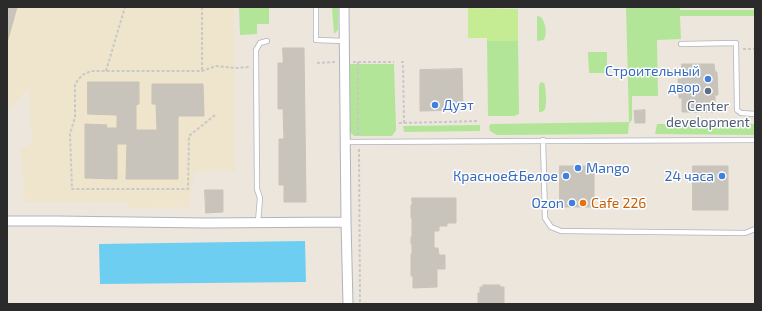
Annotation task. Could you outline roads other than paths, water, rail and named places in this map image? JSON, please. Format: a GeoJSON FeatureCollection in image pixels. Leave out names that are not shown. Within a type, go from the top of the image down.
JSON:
{"type":"FeatureCollection","features":[{"type":"Feature","properties":{"kind":"street"},"geometry":{"type":"LineString","coordinates":[[344,7],[348,304]]}},
{"type":"Feature","properties":{"kind":"street"},"geometry":{"type":"LineString","coordinates":[[7,221],[206,223],[346,222]]}},
{"type":"Feature","properties":{"kind":"lane"},"geometry":{"type":"LineString","coordinates":[[316,7],[316,40],[344,40]]}},
{"type":"Feature","properties":{"kind":"lane"},"geometry":{"type":"LineString","coordinates":[[258,222],[260,198],[257,188],[256,50],[260,43],[267,41]]}},
{"type":"Feature","properties":{"kind":"lane"},"geometry":{"type":"LineString","coordinates":[[681,44],[736,43],[737,110],[741,114],[755,114]]}},
{"type":"Feature","properties":{"kind":"lane"},"geometry":{"type":"LineString","coordinates":[[543,140],[545,218],[551,227],[561,231],[577,232],[745,233],[755,229]]}},
{"type":"Feature","properties":{"kind":"lane"},"geometry":{"type":"LineString","coordinates":[[345,142],[755,140]]}},
{"type":"Feature","properties":{"kind":"water"},"geometry":{"type":"Polygon","coordinates":[[[305,241],[306,282],[100,284],[99,244],[305,241]]]}},
{"type":"Feature","properties":{"kind":"place","name":"Строительный двор"},"geometry":{"type":"Point","coordinates":[708,79]}},
{"type":"Feature","properties":{"kind":"place","name":"Center development"},"geometry":{"type":"Point","coordinates":[708,91]}},
{"type":"Feature","properties":{"kind":"place","name":"Дуэт"},"geometry":{"type":"Point","coordinates":[435,105]}},
{"type":"Feature","properties":{"kind":"place","name":"Mango"},"geometry":{"type":"Point","coordinates":[578,168]}},
{"type":"Feature","properties":{"kind":"place","name":"Красное&Белое"},"geometry":{"type":"Point","coordinates":[566,176]}},
{"type":"Feature","properties":{"kind":"place","name":"24 часа"},"geometry":{"type":"Point","coordinates":[722,176]}},
{"type":"Feature","properties":{"kind":"place","name":"Ozon"},"geometry":{"type":"Point","coordinates":[572,203]}},
{"type":"Feature","properties":{"kind":"place","name":"Cafe 226"},"geometry":{"type":"Point","coordinates":[583,203]}}]}
